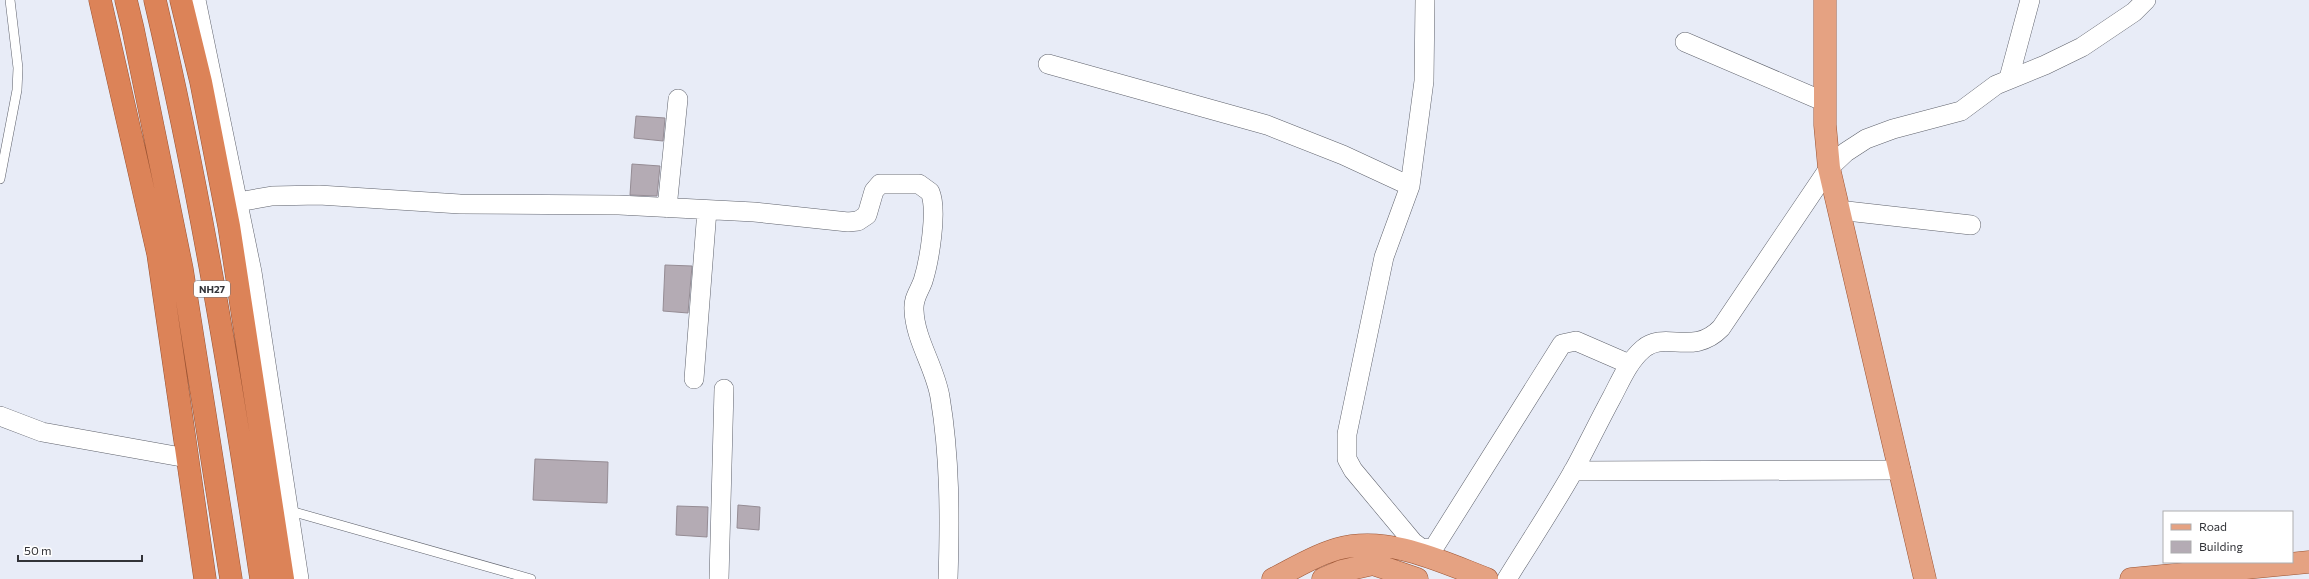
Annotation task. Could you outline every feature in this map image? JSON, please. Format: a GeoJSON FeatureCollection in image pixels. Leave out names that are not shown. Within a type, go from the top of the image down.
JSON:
{"type":"FeatureCollection","features":[{"type":"Feature","properties":{"kind":"highway"},"geometry":{"type":"LineString","coordinates":[[100,0],[158,254],[205,579]]}},
{"type":"Feature","properties":{"kind":"highway","name":"NH27"},"geometry":{"type":"LineString","coordinates":[[126,0],[182,269],[232,579]]}},
{"type":"Feature","properties":{"kind":"highway","name":"NH27"},"geometry":{"type":"LineString","coordinates":[[155,0],[178,97],[261,579]]}},
{"type":"Feature","properties":{"kind":"highway"},"geometry":{"type":"LineString","coordinates":[[181,0],[202,82],[230,226],[283,579]]}},
{"type":"Feature","properties":{"kind":"main road"},"geometry":{"type":"LineString","coordinates":[[1825,0],[1825,102],[1829,168],[1901,470],[1925,579]]}},
{"type":"Feature","properties":{"kind":"main road"},"geometry":{"type":"LineString","coordinates":[[1273,579],[1336,549],[1358,545],[1382,545],[1419,554],[1487,579]]}},
{"type":"Feature","properties":{"kind":"main road"},"geometry":{"type":"LineString","coordinates":[[2131,579],[2309,562]]}},
{"type":"Feature","properties":{"kind":"main road"},"geometry":{"type":"LineString","coordinates":[[1323,579],[1342,571],[1373,564],[1417,579]]}},
{"type":"Feature","properties":{"kind":"main road"},"geometry":{"type":"LineString","coordinates":[[1932,579],[1937,579]]}},
{"type":"Feature","properties":{"kind":"street"},"geometry":{"type":"LineString","coordinates":[[196,0],[252,272],[287,510],[299,579]]}},
{"type":"Feature","properties":{"kind":"street"},"geometry":{"type":"LineString","coordinates":[[1425,0],[1424,81],[1410,186],[1384,257],[1347,434],[1347,459],[1353,470],[1413,542],[1421,548],[1430,549],[1436,546],[1562,344],[1576,341],[1629,364]]}},
{"type":"Feature","properties":{"kind":"street"},"geometry":{"type":"LineString","coordinates":[[2009,78],[2030,0]]}},
{"type":"Feature","properties":{"kind":"street"},"geometry":{"type":"LineString","coordinates":[[1507,579],[1573,471],[1629,364],[1644,348],[1652,344],[1668,342],[1694,344],[1714,336],[1721,328],[1829,168],[1846,152],[1866,139],[1893,128],[1961,111],[1996,85],[2009,78],[2045,65],[2082,46],[2134,12],[2146,0]]}},
{"type":"Feature","properties":{"kind":"street"},"geometry":{"type":"LineString","coordinates":[[1685,42],[1825,102]]}},
{"type":"Feature","properties":{"kind":"street"},"geometry":{"type":"LineString","coordinates":[[1048,64],[1267,125],[1343,155],[1410,186]]}},
{"type":"Feature","properties":{"kind":"street"},"geometry":{"type":"LineString","coordinates":[[667,208],[678,100]]}},
{"type":"Feature","properties":{"kind":"street"},"geometry":{"type":"LineString","coordinates":[[238,202],[292,194],[460,204],[667,208],[858,221],[867,215],[874,191],[880,184],[919,184],[930,192],[933,205],[929,260],[922,284],[915,296],[915,324],[935,374],[940,397],[948,476],[950,518],[948,579]]}},
{"type":"Feature","properties":{"kind":"street"},"geometry":{"type":"LineString","coordinates":[[694,379],[708,210]]}},
{"type":"Feature","properties":{"kind":"street"},"geometry":{"type":"LineString","coordinates":[[1838,210],[1971,225]]}},
{"type":"Feature","properties":{"kind":"street"},"geometry":{"type":"LineString","coordinates":[[719,579],[724,389]]}},
{"type":"Feature","properties":{"kind":"street"},"geometry":{"type":"LineString","coordinates":[[0,416],[42,432],[187,458]]}},
{"type":"Feature","properties":{"kind":"street"},"geometry":{"type":"LineString","coordinates":[[1573,471],[1901,470]]}},
{"type":"Feature","properties":{"kind":"lane"},"geometry":{"type":"LineString","coordinates":[[0,178],[17,90],[18,68],[10,0]]}},
{"type":"Feature","properties":{"kind":"lane"},"geometry":{"type":"LineString","coordinates":[[287,510],[531,579]]}},
{"type":"Feature","properties":{"kind":"building"},"geometry":{"type":"Polygon","coordinates":[[[636,116],[665,118],[663,141],[634,138],[636,116]]]}},
{"type":"Feature","properties":{"kind":"building"},"geometry":{"type":"Polygon","coordinates":[[[632,164],[660,166],[657,196],[630,195],[632,164]]]}},
{"type":"Feature","properties":{"kind":"building"},"geometry":{"type":"Polygon","coordinates":[[[665,265],[692,266],[688,313],[663,311],[665,265]]]}},
{"type":"Feature","properties":{"kind":"building"},"geometry":{"type":"Polygon","coordinates":[[[535,459],[608,462],[607,503],[533,500],[535,459]]]}},
{"type":"Feature","properties":{"kind":"building"},"geometry":{"type":"Polygon","coordinates":[[[738,505],[760,507],[759,530],[737,528],[738,505]]]}},
{"type":"Feature","properties":{"kind":"building"},"geometry":{"type":"Polygon","coordinates":[[[677,506],[708,507],[707,537],[676,535],[677,506]]]}}]}
